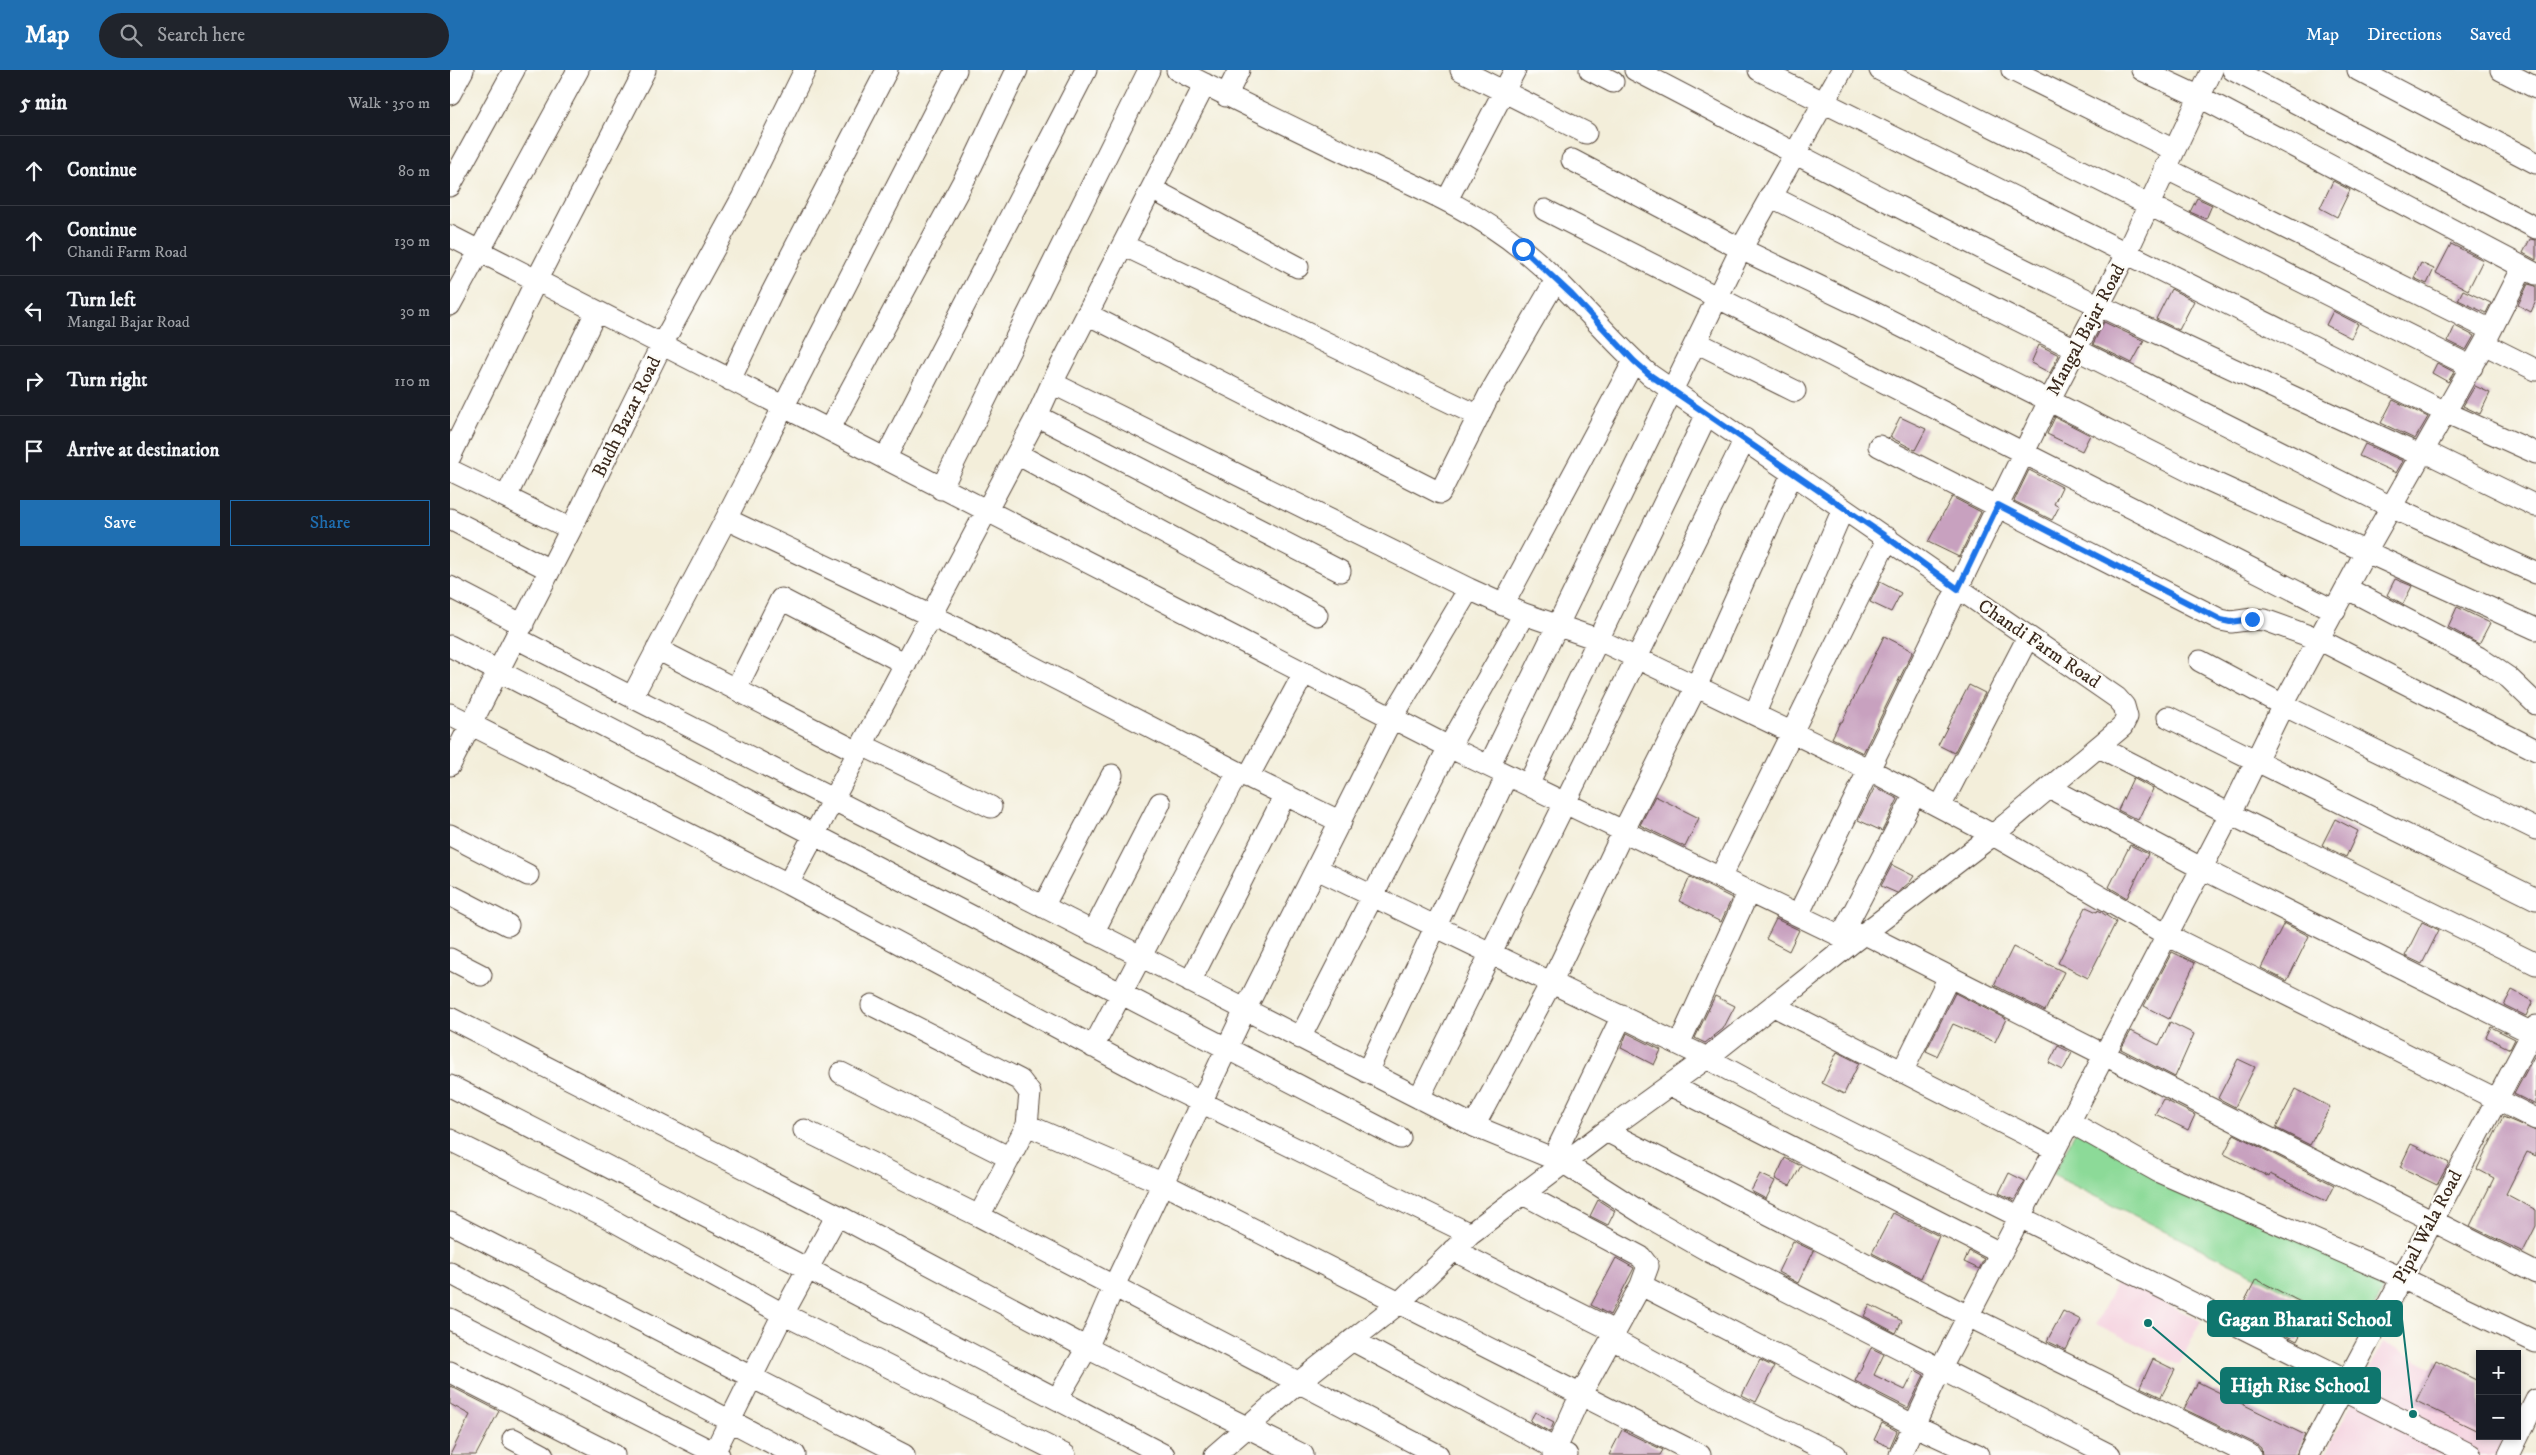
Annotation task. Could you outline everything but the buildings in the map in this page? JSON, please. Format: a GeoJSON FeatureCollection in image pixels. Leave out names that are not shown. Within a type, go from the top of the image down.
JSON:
{"type":"FeatureCollection","features":[{"type":"Feature","properties":{"kind":"street"},"geometry":{"type":"LineString","coordinates":[[450,94],[464,70]]}},
{"type":"Feature","properties":{"kind":"street"},"geometry":{"type":"LineString","coordinates":[[450,186],[514,70]]}},
{"type":"Feature","properties":{"kind":"street"},"geometry":{"type":"LineString","coordinates":[[450,305],[477,251],[578,70]]}},
{"type":"Feature","properties":{"kind":"street"},"geometry":{"type":"LineString","coordinates":[[450,457],[536,281],[645,70]]}},
{"type":"Feature","properties":{"kind":"street","name":"Budh Bazar Road"},"geometry":{"type":"LineString","coordinates":[[450,765],[572,529],[662,346],[742,198],[805,70]]}},
{"type":"Feature","properties":{"kind":"street"},"geometry":{"type":"LineString","coordinates":[[730,380],[771,294],[887,70]]}},
{"type":"Feature","properties":{"kind":"street"},"geometry":{"type":"LineString","coordinates":[[632,697],[726,519],[956,70]]}},
{"type":"Feature","properties":{"kind":"street"},"geometry":{"type":"LineString","coordinates":[[829,430],[972,165],[1017,70]]}},
{"type":"Feature","properties":{"kind":"street"},"geometry":{"type":"LineString","coordinates":[[885,459],[1086,70]]}},
{"type":"Feature","properties":{"kind":"street"},"geometry":{"type":"LineString","coordinates":[[941,489],[1149,70]]}},
{"type":"Feature","properties":{"kind":"street","name":"Chandi Farm Road"},"geometry":{"type":"LineString","coordinates":[[1177,70],[1226,96],[1447,200],[1523,249],[1556,280],[1634,361],[1792,474],[1888,538],[1958,589],[2117,698],[2124,706],[2127,717],[2122,727],[1993,835],[1852,937],[1774,1006],[1707,1058],[1606,1130],[1558,1161],[1523,1194],[1470,1234],[1398,1304],[1299,1382],[1215,1455]]}},
{"type":"Feature","properties":{"kind":"street"},"geometry":{"type":"LineString","coordinates":[[1226,96],[1239,70]]}},
{"type":"Feature","properties":{"kind":"street"},"geometry":{"type":"LineString","coordinates":[[1462,70],[1586,133]]}},
{"type":"Feature","properties":{"kind":"street"},"geometry":{"type":"LineString","coordinates":[[1447,200],[1515,70]]}},
{"type":"Feature","properties":{"kind":"street"},"geometry":{"type":"LineString","coordinates":[[1590,70],[1613,82]]}},
{"type":"Feature","properties":{"kind":"street"},"geometry":{"type":"LineString","coordinates":[[1635,70],[1901,208],[2099,306],[2252,379],[2422,456],[2430,454],[2536,506]]}},
{"type":"Feature","properties":{"kind":"street"},"geometry":{"type":"LineString","coordinates":[[1759,70],[2445,412],[2536,453]]}},
{"type":"Feature","properties":{"kind":"street"},"geometry":{"type":"LineString","coordinates":[[1488,766],[1742,249],[1794,152],[1842,70]]}},
{"type":"Feature","properties":{"kind":"street"},"geometry":{"type":"LineString","coordinates":[[1880,70],[2472,367]]}},
{"type":"Feature","properties":{"kind":"street"},"geometry":{"type":"LineString","coordinates":[[2012,70],[2488,337],[2536,370]]}},
{"type":"Feature","properties":{"kind":"street"},"geometry":{"type":"LineString","coordinates":[[1900,1455],[1940,1370],[2230,814],[2283,705],[2320,640],[2365,553],[2393,508],[2488,337],[2529,270],[2198,96],[2142,70]]}},
{"type":"Feature","properties":{"kind":"street","name":"Mangal Bajar Road"},"geometry":{"type":"LineString","coordinates":[[1798,915],[2049,401],[2126,254],[2198,96],[2212,70]]}},
{"type":"Feature","properties":{"kind":"street"},"geometry":{"type":"LineString","coordinates":[[2233,70],[2536,228]]}},
{"type":"Feature","properties":{"kind":"street"},"geometry":{"type":"LineString","coordinates":[[2358,70],[2536,163]]}},
{"type":"Feature","properties":{"kind":"street"},"geometry":{"type":"LineString","coordinates":[[2501,70],[2536,88]]}},
{"type":"Feature","properties":{"kind":"street"},"geometry":{"type":"LineString","coordinates":[[788,884],[816,834],[831,800],[932,617],[1037,416],[1052,383],[1205,84]]}},
{"type":"Feature","properties":{"kind":"street"},"geometry":{"type":"LineString","coordinates":[[1572,160],[1742,249],[2193,473],[2365,553],[2448,587],[2536,630]]}},
{"type":"Feature","properties":{"kind":"street"},"geometry":{"type":"LineString","coordinates":[[1152,189],[1298,267]]}},
{"type":"Feature","properties":{"kind":"street"},"geometry":{"type":"LineString","coordinates":[[1770,196],[2393,508],[2536,573]]}},
{"type":"Feature","properties":{"kind":"street"},"geometry":{"type":"LineString","coordinates":[[1544,210],[2335,611]]}},
{"type":"Feature","properties":{"kind":"street"},"geometry":{"type":"LineString","coordinates":[[450,236],[941,489],[1507,776],[1624,830],[1798,915],[1948,977],[2104,1054],[2431,1222],[2536,1273]]}},
{"type":"Feature","properties":{"kind":"street"},"geometry":{"type":"LineString","coordinates":[[1123,245],[1478,416]]}},
{"type":"Feature","properties":{"kind":"street"},"geometry":{"type":"LineString","coordinates":[[1087,314],[1440,493],[1510,357],[1556,280]]}},
{"type":"Feature","properties":{"kind":"street"},"geometry":{"type":"LineString","coordinates":[[506,497],[596,312]]}},
{"type":"Feature","properties":{"kind":"street"},"geometry":{"type":"LineString","coordinates":[[1696,342],[1795,391]]}},
{"type":"Feature","properties":{"kind":"street"},"geometry":{"type":"LineString","coordinates":[[1503,604],[1634,361]]}},
{"type":"Feature","properties":{"kind":"street"},"geometry":{"type":"LineString","coordinates":[[1052,383],[1469,589],[1524,614],[1597,639],[1696,688],[1755,713],[1868,769],[1993,835],[2167,935],[2536,1119]]}},
{"type":"Feature","properties":{"kind":"street"},"geometry":{"type":"LineString","coordinates":[[1528,785],[1707,414]]}},
{"type":"Feature","properties":{"kind":"street"},"geometry":{"type":"LineString","coordinates":[[1037,416],[1340,571]]}},
{"type":"Feature","properties":{"kind":"street"},"geometry":{"type":"LineString","coordinates":[[1420,1098],[1745,439]]}},
{"type":"Feature","properties":{"kind":"street"},"geometry":{"type":"LineString","coordinates":[[1879,446],[2221,620],[2230,622],[2252,619],[2265,620],[2320,640],[2536,750]]}},
{"type":"Feature","properties":{"kind":"street"},"geometry":{"type":"LineString","coordinates":[[1017,454],[1317,615]]}},
{"type":"Feature","properties":{"kind":"street"},"geometry":{"type":"LineString","coordinates":[[450,470],[572,529]]}},
{"type":"Feature","properties":{"kind":"street"},"geometry":{"type":"LineString","coordinates":[[1474,1126],[1551,982],[1624,830],[1696,688],[1792,474]]}},
{"type":"Feature","properties":{"kind":"street"},"geometry":{"type":"LineString","coordinates":[[1755,713],[1844,509]]}},
{"type":"Feature","properties":{"kind":"street"},"geometry":{"type":"LineString","coordinates":[[726,519],[932,617],[1243,775],[1341,822]]}},
{"type":"Feature","properties":{"kind":"street"},"geometry":{"type":"LineString","coordinates":[[450,520],[550,570]]}},
{"type":"Feature","properties":{"kind":"street"},"geometry":{"type":"LineString","coordinates":[[1720,878],[1888,538]]}},
{"type":"Feature","properties":{"kind":"street"},"geometry":{"type":"LineString","coordinates":[[450,587],[632,697],[1474,1126],[1558,1161],[1645,1215],[1712,1253],[2110,1455]]}},
{"type":"Feature","properties":{"kind":"street"},"geometry":{"type":"LineString","coordinates":[[2346,588],[2478,657],[2509,678],[2536,704]]}},
{"type":"Feature","properties":{"kind":"street"},"geometry":{"type":"LineString","coordinates":[[1057,1399],[1087,1348],[1114,1286],[1245,1010],[1392,718],[1469,589]]}},
{"type":"Feature","properties":{"kind":"street"},"geometry":{"type":"LineString","coordinates":[[736,689],[781,599],[906,664]]}},
{"type":"Feature","properties":{"kind":"street"},"geometry":{"type":"LineString","coordinates":[[1300,1038],[1449,747],[1524,614]]}},
{"type":"Feature","properties":{"kind":"street"},"geometry":{"type":"LineString","coordinates":[[1940,807],[2028,637]]}},
{"type":"Feature","properties":{"kind":"street"},"geometry":{"type":"LineString","coordinates":[[450,646],[1229,1047],[1400,1138]]}},
{"type":"Feature","properties":{"kind":"street"},"geometry":{"type":"LineString","coordinates":[[657,649],[860,748],[992,807]]}},
{"type":"Feature","properties":{"kind":"street"},"geometry":{"type":"LineString","coordinates":[[2200,661],[2283,705],[2536,829]]}},
{"type":"Feature","properties":{"kind":"street"},"geometry":{"type":"LineString","coordinates":[[1093,1047],[1140,957],[1243,775],[1304,673]]}},
{"type":"Feature","properties":{"kind":"street"},"geometry":{"type":"LineString","coordinates":[[450,714],[788,884],[1093,1047],[1470,1234]]}},
{"type":"Feature","properties":{"kind":"street"},"geometry":{"type":"LineString","coordinates":[[2168,717],[2536,899]]}},
{"type":"Feature","properties":{"kind":"street"},"geometry":{"type":"LineString","coordinates":[[2099,747],[2230,814],[2536,964]]}},
{"type":"Feature","properties":{"kind":"street"},"geometry":{"type":"LineString","coordinates":[[1043,907],[1112,775]]}},
{"type":"Feature","properties":{"kind":"street"},"geometry":{"type":"LineString","coordinates":[[1367,1072],[1507,776]]}},
{"type":"Feature","properties":{"kind":"street"},"geometry":{"type":"LineString","coordinates":[[2050,788],[2201,868],[2535,1031]]}},
{"type":"Feature","properties":{"kind":"street"},"geometry":{"type":"LineString","coordinates":[[1852,937],[1915,794]]}},
{"type":"Feature","properties":{"kind":"street"},"geometry":{"type":"LineString","coordinates":[[1190,982],[1285,795]]}},
{"type":"Feature","properties":{"kind":"street"},"geometry":{"type":"LineString","coordinates":[[1093,932],[1160,803]]}},
{"type":"Feature","properties":{"kind":"street"},"geometry":{"type":"LineString","coordinates":[[450,835],[528,875]]}},
{"type":"Feature","properties":{"kind":"street"},"geometry":{"type":"LineString","coordinates":[[1317,870],[1707,1058],[1777,1096],[2019,1217],[2345,1385],[2471,1455]]}},
{"type":"Feature","properties":{"kind":"street"},"geometry":{"type":"LineString","coordinates":[[1679,1044],[1749,892]]}},
{"type":"Feature","properties":{"kind":"street"},"geometry":{"type":"LineString","coordinates":[[450,895],[508,924]]}},
{"type":"Feature","properties":{"kind":"street"},"geometry":{"type":"LineString","coordinates":[[450,959],[481,975]]}},
{"type":"Feature","properties":{"kind":"street"},"geometry":{"type":"LineString","coordinates":[[1903,1070],[1948,977]]}},
{"type":"Feature","properties":{"kind":"street"},"geometry":{"type":"LineString","coordinates":[[872,1005],[1020,1080],[1030,1093],[1027,1124],[979,1216]]}},
{"type":"Feature","properties":{"kind":"street"},"geometry":{"type":"LineString","coordinates":[[1774,1006],[1903,1070],[2054,1149]]}},
{"type":"Feature","properties":{"kind":"street"},"geometry":{"type":"LineString","coordinates":[[1558,1161],[1622,1016]]}},
{"type":"Feature","properties":{"kind":"street"},"geometry":{"type":"LineString","coordinates":[[450,1018],[837,1215],[1087,1348],[1303,1455]]}},
{"type":"Feature","properties":{"kind":"street","name":"Pipal Wala Road"},"geometry":{"type":"LineString","coordinates":[[2308,1455],[2496,1099],[2535,1031]]}},
{"type":"Feature","properties":{"kind":"street"},"geometry":{"type":"LineString","coordinates":[[841,1073],[1010,1158]]}},
{"type":"Feature","properties":{"kind":"street"},"geometry":{"type":"LineString","coordinates":[[1670,1084],[2000,1253]]}},
{"type":"Feature","properties":{"kind":"street"},"geometry":{"type":"LineString","coordinates":[[450,1086],[808,1268],[1164,1455]]}},
{"type":"Feature","properties":{"kind":"street"},"geometry":{"type":"LineString","coordinates":[[2070,1122],[2159,1172],[2402,1278],[2536,1342]]}},
{"type":"Feature","properties":{"kind":"street"},"geometry":{"type":"LineString","coordinates":[[1027,1124],[1164,1184],[1398,1304],[1700,1455]]}},
{"type":"Feature","properties":{"kind":"street"},"geometry":{"type":"LineString","coordinates":[[804,1130],[979,1216],[1438,1455]]}},
{"type":"Feature","properties":{"kind":"street"},"geometry":{"type":"LineString","coordinates":[[1606,1130],[1968,1316],[2250,1455]]}},
{"type":"Feature","properties":{"kind":"street"},"geometry":{"type":"LineString","coordinates":[[450,1140],[601,1214],[783,1314],[1065,1455]]}},
{"type":"Feature","properties":{"kind":"street"},"geometry":{"type":"LineString","coordinates":[[1352,1340],[1559,1453],[1581,1394],[1641,1285],[1648,1266],[1641,1257],[1523,1194]]}},
{"type":"Feature","properties":{"kind":"street"},"geometry":{"type":"LineString","coordinates":[[450,1319],[716,1454],[730,1421],[783,1314],[837,1215]]}},
{"type":"Feature","properties":{"kind":"street"},"geometry":{"type":"LineString","coordinates":[[450,1223],[904,1455]]}},
{"type":"Feature","properties":{"kind":"street"},"geometry":{"type":"LineString","coordinates":[[1453,1250],[1614,1336],[1731,1404],[1836,1455]]}},
{"type":"Feature","properties":{"kind":"street"},"geometry":{"type":"LineString","coordinates":[[450,1273],[795,1455]]}},
{"type":"Feature","properties":{"kind":"street"},"geometry":{"type":"LineString","coordinates":[[1641,1285],[1913,1425],[1978,1455]]}},
{"type":"Feature","properties":{"kind":"street"},"geometry":{"type":"LineString","coordinates":[[450,1372],[614,1455]]}},
{"type":"Feature","properties":{"kind":"street"},"geometry":{"type":"LineString","coordinates":[[2509,1455],[2535,1403]]}},
{"type":"Feature","properties":{"kind":"street"},"geometry":{"type":"LineString","coordinates":[[513,1439],[543,1455]]}},
{"type":"Feature","properties":{"kind":"shaded area"},"geometry":{"type":"Polygon","coordinates":[[[2118,1280],[2201,1321],[2179,1365],[2096,1324],[2118,1280]]]}},
{"type":"Feature","properties":{"kind":"shaded area"},"geometry":{"type":"Polygon","coordinates":[[[2383,1342],[2476,1390],[2476,1440],[2514,1440],[2506,1455],[2325,1455],[2383,1342]]]}},
{"type":"Feature","properties":{"kind":"green space"},"geometry":{"type":"Polygon","coordinates":[[[2076,1130],[2385,1284],[2363,1329],[2053,1175],[2076,1130]]]}},
{"type":"Feature","properties":{"kind":"place","name":"High Rise School"},"geometry":{"type":"Point","coordinates":[2148,1323]}},
{"type":"Feature","properties":{"kind":"place","name":"Gagan Bharati School"},"geometry":{"type":"Point","coordinates":[2413,1414]}},
{"type":"Feature","properties":{"kind":"route"},"geometry":{"type":"LineString","coordinates":[[1523,249],[1572,295],[1609,336],[1650,375],[1888,538],[1958,589],[1998,505],[2221,620],[2230,622],[2252,619]]}}]}
